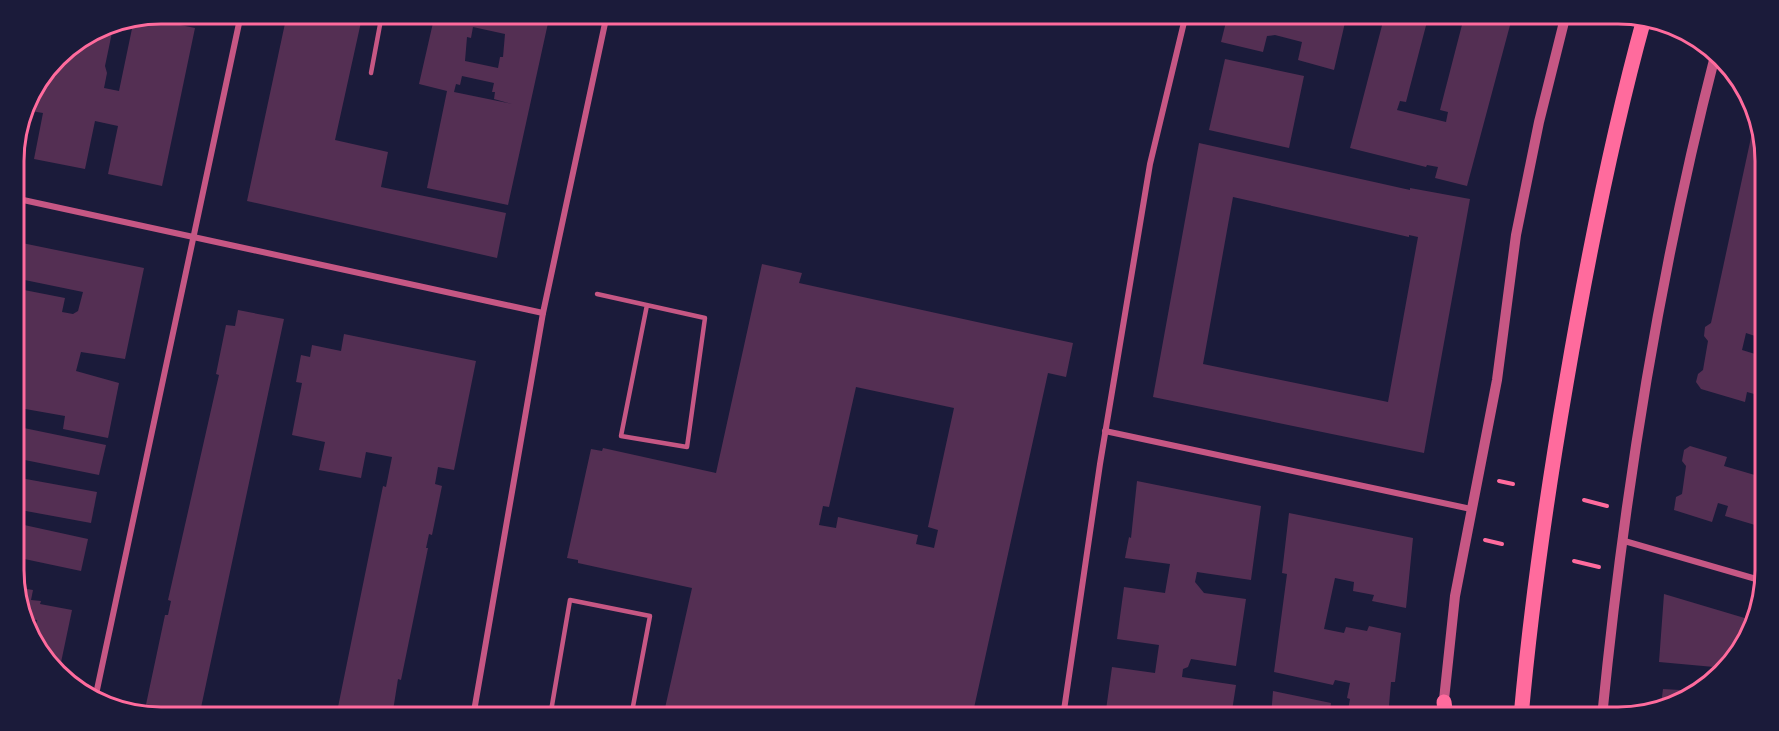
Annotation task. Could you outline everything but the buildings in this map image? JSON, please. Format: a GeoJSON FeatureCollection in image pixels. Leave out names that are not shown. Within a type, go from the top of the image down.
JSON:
{"type":"FeatureCollection","features":[{"type":"Feature","properties":{"kind":"main road"},"geometry":{"type":"LineString","coordinates":[[1522,707],[1547,492],[1579,307],[1642,27]]}},
{"type":"Feature","properties":{"kind":"street"},"geometry":{"type":"LineString","coordinates":[[97,691],[239,24]]}},
{"type":"Feature","properties":{"kind":"street"},"geometry":{"type":"LineString","coordinates":[[475,707],[543,313],[605,24]]}},
{"type":"Feature","properties":{"kind":"street"},"geometry":{"type":"LineString","coordinates":[[1064,707],[1105,431],[1150,164],[1184,24]]}},
{"type":"Feature","properties":{"kind":"street"},"geometry":{"type":"LineString","coordinates":[[1444,707],[1455,596],[1471,509],[1480,477],[1497,380],[1516,235],[1539,122],[1564,24]]}},
{"type":"Feature","properties":{"kind":"street"},"geometry":{"type":"LineString","coordinates":[[1603,707],[1621,540],[1642,397],[1662,287],[1713,63]]}},
{"type":"Feature","properties":{"kind":"street"},"geometry":{"type":"LineString","coordinates":[[24,200],[543,313]]}},
{"type":"Feature","properties":{"kind":"street"},"geometry":{"type":"LineString","coordinates":[[1105,431],[1471,509]]}},
{"type":"Feature","properties":{"kind":"street"},"geometry":{"type":"LineString","coordinates":[[1621,540],[1755,579]]}},
{"type":"Feature","properties":{"kind":"lane"},"geometry":{"type":"LineString","coordinates":[[371,73],[380,24]]}},
{"type":"Feature","properties":{"kind":"lane"},"geometry":{"type":"LineString","coordinates":[[597,294],[647,304],[705,318],[687,447],[621,436],[647,304]]}},
{"type":"Feature","properties":{"kind":"lane"},"geometry":{"type":"LineString","coordinates":[[552,707],[570,600],[650,616],[633,707]]}},
{"type":"Feature","properties":{"kind":"path"},"geometry":{"type":"LineString","coordinates":[[1490,479],[1513,484]]}},
{"type":"Feature","properties":{"kind":"path"},"geometry":{"type":"LineString","coordinates":[[1584,500],[1608,506]]}},
{"type":"Feature","properties":{"kind":"path"},"geometry":{"type":"LineString","coordinates":[[1480,539],[1502,544]]}},
{"type":"Feature","properties":{"kind":"path"},"geometry":{"type":"LineString","coordinates":[[1574,561],[1600,567]]}}]}
